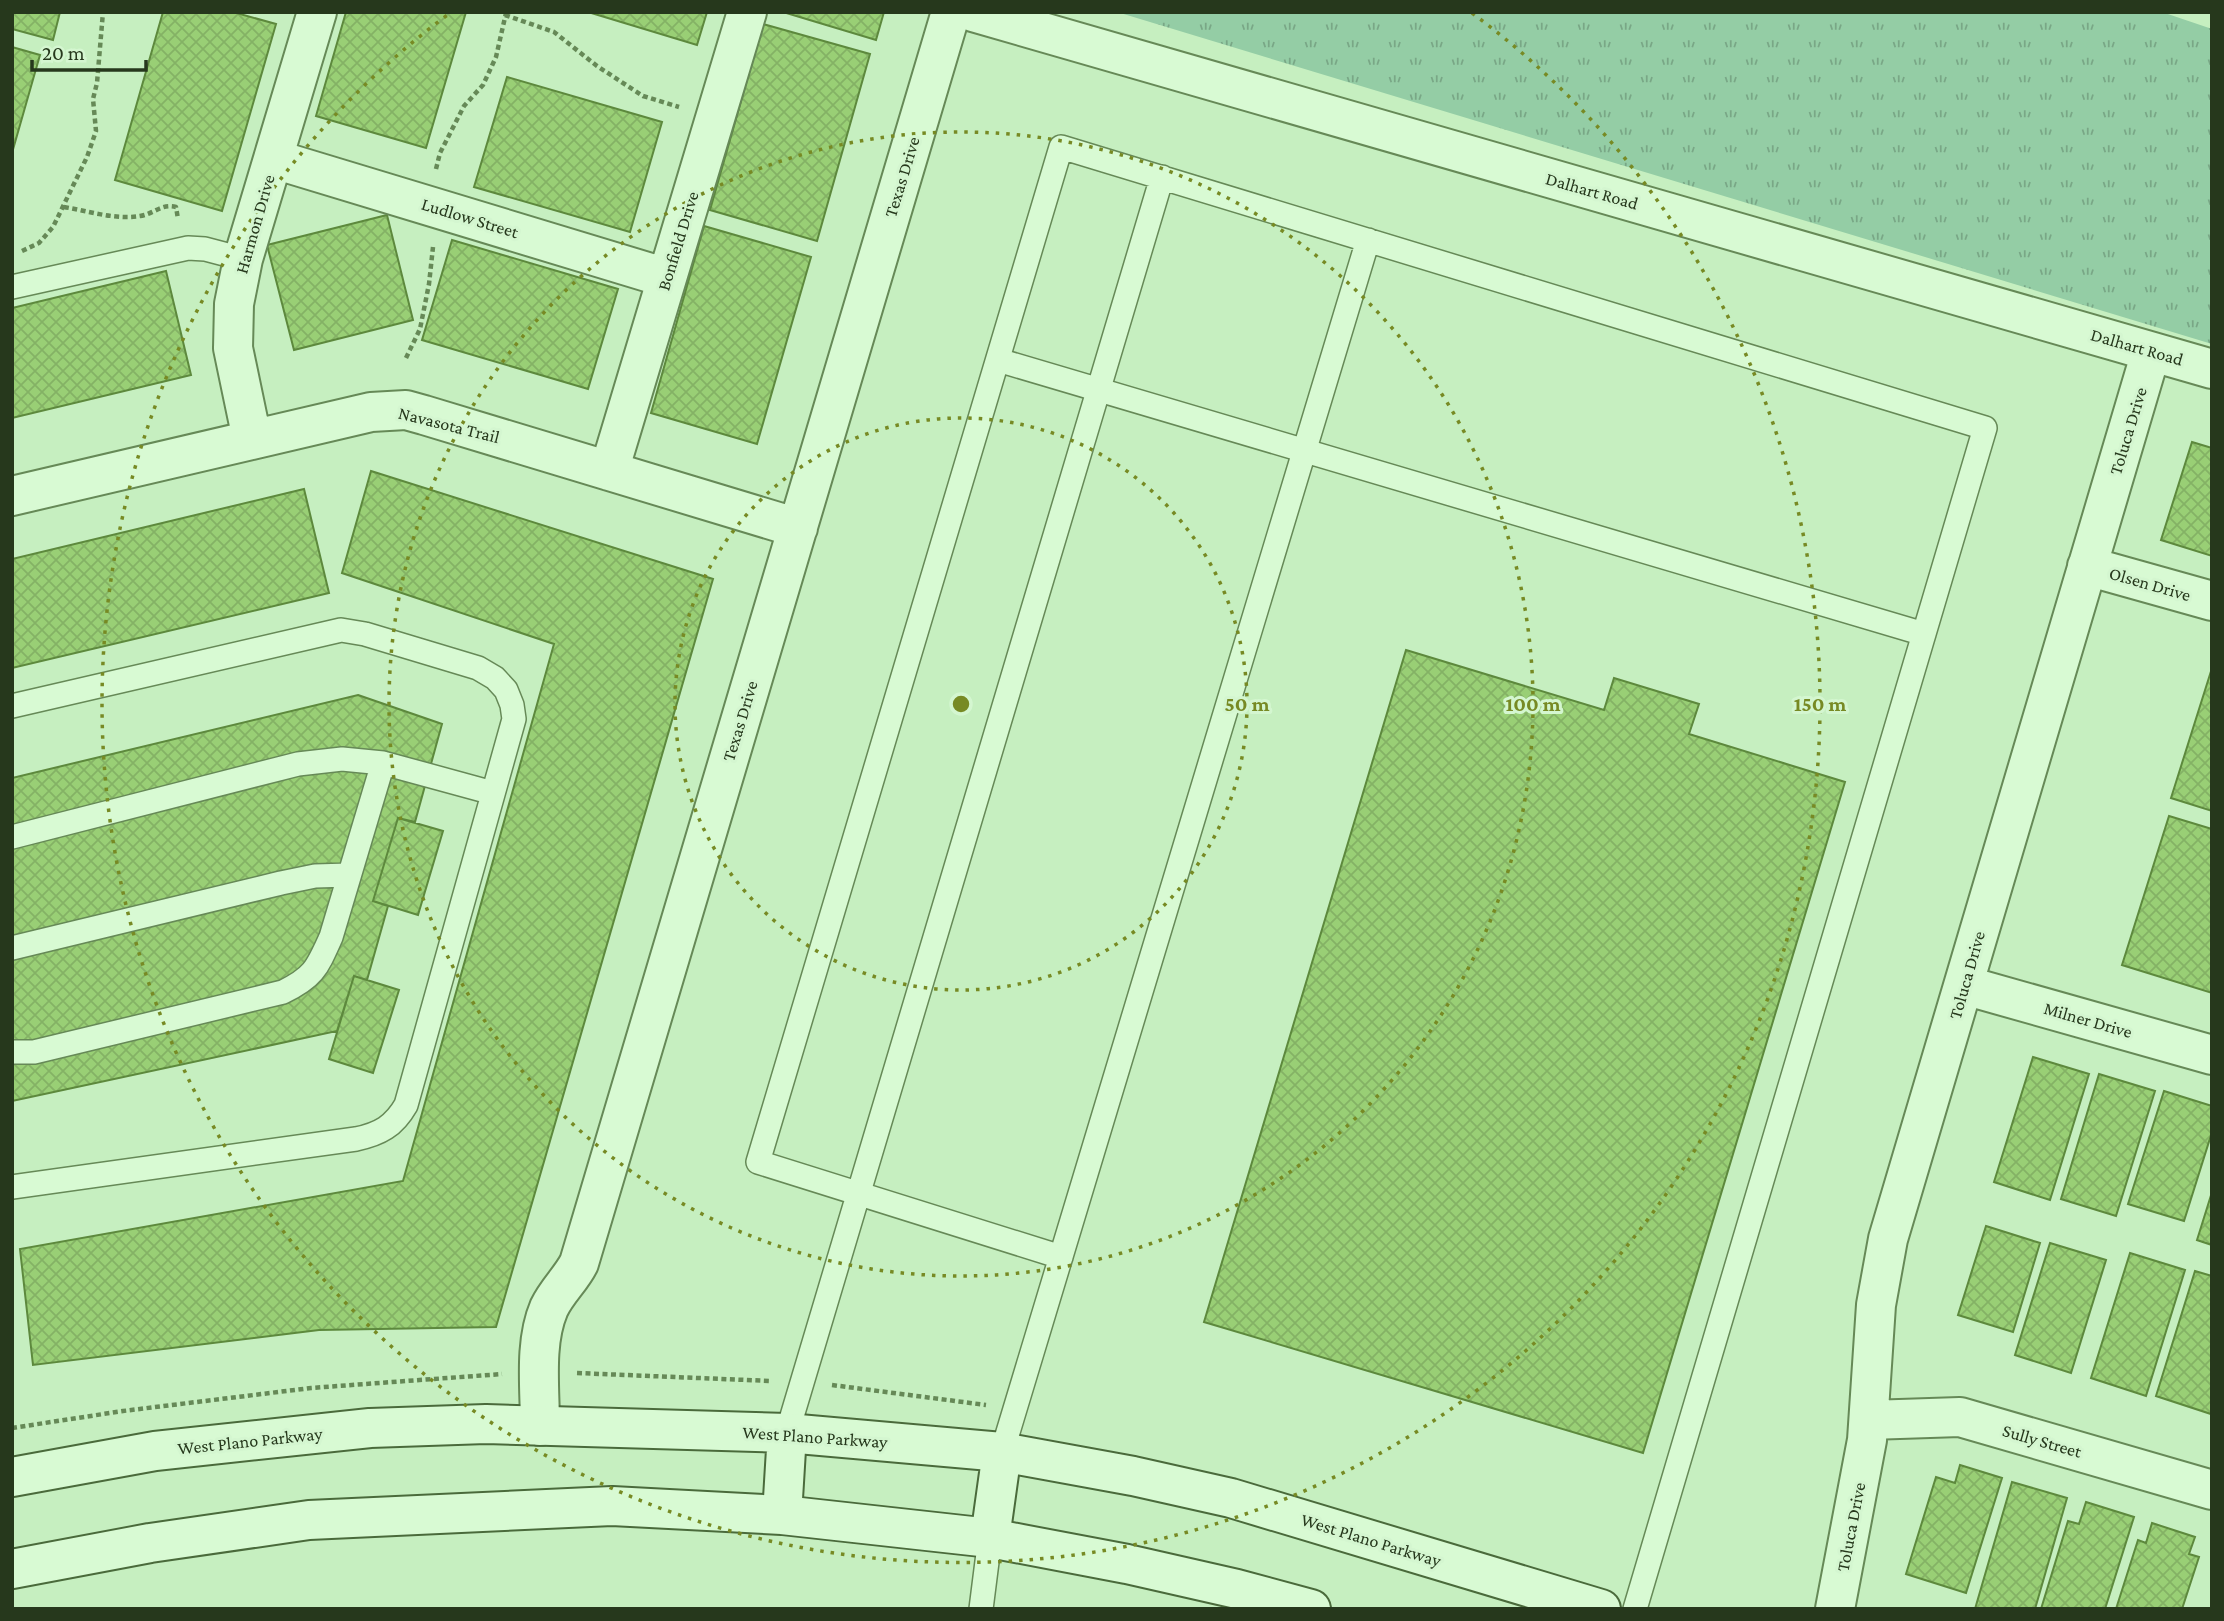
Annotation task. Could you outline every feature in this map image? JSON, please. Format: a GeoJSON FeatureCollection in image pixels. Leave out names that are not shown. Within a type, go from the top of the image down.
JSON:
{"type":"FeatureCollection","features":[{"type":"Feature","properties":{"kind":"street","name":"Harmon Drive"},"geometry":{"type":"LineString","coordinates":[[253,439],[235,361],[231,332],[234,304],[243,260],[317,12]]}},
{"type":"Feature","properties":{"kind":"street","name":"Bonfield Drive"},"geometry":{"type":"LineString","coordinates":[[609,471],[747,12]]}},
{"type":"Feature","properties":{"kind":"street","name":"Texas Drive"},"geometry":{"type":"LineString","coordinates":[[540,1426],[542,1328],[554,1298],[573,1275],[579,1262],[951,12]]}},
{"type":"Feature","properties":{"kind":"street","name":"Dalhart Road"},"geometry":{"type":"LineString","coordinates":[[973,12],[2212,369]]}},
{"type":"Feature","properties":{"kind":"street","name":"Ludlow Street"},"geometry":{"type":"LineString","coordinates":[[274,159],[667,278]]}},
{"type":"Feature","properties":{"kind":"street","name":"Toluca Drive"},"geometry":{"type":"LineString","coordinates":[[1835,1609],[1867,1440],[1875,1305],[1888,1239],[2151,352]]}},
{"type":"Feature","properties":{"kind":"street","name":"Navasota Trail"},"geometry":{"type":"LineString","coordinates":[[12,496],[371,412],[406,411],[798,527]]}},
{"type":"Feature","properties":{"kind":"street","name":"Olsen Drive"},"geometry":{"type":"LineString","coordinates":[[2087,566],[2212,601]]}},
{"type":"Feature","properties":{"kind":"street","name":"Milner Drive"},"geometry":{"type":"LineString","coordinates":[[1964,985],[2212,1055]]}},
{"type":"Feature","properties":{"kind":"street","name":"Sully Street"},"geometry":{"type":"LineString","coordinates":[[1869,1420],[1960,1417],[2212,1490]]}},
{"type":"Feature","properties":{"kind":"street","name":"West Plano Parkway"},"geometry":{"type":"LineString","coordinates":[[12,1478],[155,1451],[370,1428],[486,1424],[787,1433],[1002,1452],[1133,1476],[1231,1498],[1601,1609]]}},
{"type":"Feature","properties":{"kind":"street"},"geometry":{"type":"LineString","coordinates":[[782,1515],[787,1433]]}},
{"type":"Feature","properties":{"kind":"street"},"geometry":{"type":"LineString","coordinates":[[990,1538],[1002,1452]]}},
{"type":"Feature","properties":{"kind":"street"},"geometry":{"type":"LineString","coordinates":[[12,1569],[150,1543],[309,1520],[612,1506],[782,1515],[990,1538],[1127,1564],[1220,1597],[1311,1609]]}},
{"type":"Feature","properties":{"kind":"lane"},"geometry":{"type":"LineString","coordinates":[[1061,1257],[758,1162],[1061,147],[1985,428],[1635,1609]]}},
{"type":"Feature","properties":{"kind":"lane"},"geometry":{"type":"LineString","coordinates":[[787,1433],[1162,177]]}},
{"type":"Feature","properties":{"kind":"lane"},"geometry":{"type":"LineString","coordinates":[[1002,1452],[1368,240]]}},
{"type":"Feature","properties":{"kind":"lane"},"geometry":{"type":"LineString","coordinates":[[12,287],[188,247],[243,260]]}},
{"type":"Feature","properties":{"kind":"lane"},"geometry":{"type":"LineString","coordinates":[[998,359],[1924,634]]}},
{"type":"Feature","properties":{"kind":"lane"},"geometry":{"type":"LineString","coordinates":[[12,706],[325,633],[353,631],[478,668],[495,678],[506,690],[514,719],[406,1105],[398,1119],[386,1129],[356,1139],[12,1187]]}},
{"type":"Feature","properties":{"kind":"lane"},"geometry":{"type":"LineString","coordinates":[[12,837],[298,764],[342,759],[383,763],[493,793]]}},
{"type":"Feature","properties":{"kind":"lane"},"geometry":{"type":"LineString","coordinates":[[12,1052],[34,1052],[283,992],[305,981],[319,963],[331,937],[383,763]]}},
{"type":"Feature","properties":{"kind":"lane"},"geometry":{"type":"LineString","coordinates":[[12,948],[281,883],[315,876],[349,875]]}},
{"type":"Feature","properties":{"kind":"lane"},"geometry":{"type":"LineString","coordinates":[[981,1609],[990,1538]]}},
{"type":"Feature","properties":{"kind":"path"},"geometry":{"type":"LineString","coordinates":[[12,255],[39,243],[53,227],[87,157],[96,131],[93,99],[97,83],[103,12]]}},
{"type":"Feature","properties":{"kind":"path"},"geometry":{"type":"LineString","coordinates":[[440,153],[464,106],[483,85],[496,57],[506,14],[554,32],[597,66],[643,96],[681,108]]}},
{"type":"Feature","properties":{"kind":"path"},"geometry":{"type":"LineString","coordinates":[[64,207],[114,216],[142,216],[167,205],[176,207],[178,220]]}},
{"type":"Feature","properties":{"kind":"path"},"geometry":{"type":"LineString","coordinates":[[405,358],[420,329],[434,238]]}},
{"type":"Feature","properties":{"kind":"path"},"geometry":{"type":"LineString","coordinates":[[581,1373],[778,1381]]}},
{"type":"Feature","properties":{"kind":"path"},"geometry":{"type":"LineString","coordinates":[[12,1428],[123,1410],[311,1388],[512,1374]]}},
{"type":"Feature","properties":{"kind":"path"},"geometry":{"type":"LineString","coordinates":[[849,1386],[990,1406]]}},
{"type":"Feature","properties":{"kind":"green space"},"geometry":{"type":"Polygon","coordinates":[[[1117,12],[2162,12],[2212,29],[2212,344],[1117,12]]]}},
{"type":"Feature","properties":{"kind":"building"},"geometry":{"type":"Polygon","coordinates":[[[12,12],[60,12],[53,40],[12,29],[12,12]]]}},
{"type":"Feature","properties":{"kind":"building"},"geometry":{"type":"Polygon","coordinates":[[[163,12],[233,12],[276,24],[222,211],[115,180],[163,12]]]}},
{"type":"Feature","properties":{"kind":"building"},"geometry":{"type":"Polygon","coordinates":[[[346,12],[466,12],[426,148],[316,116],[346,12]]]}},
{"type":"Feature","properties":{"kind":"building"},"geometry":{"type":"Polygon","coordinates":[[[588,12],[707,12],[697,45],[588,12]]]}},
{"type":"Feature","properties":{"kind":"building"},"geometry":{"type":"Polygon","coordinates":[[[783,12],[884,12],[876,40],[783,12]]]}},
{"type":"Feature","properties":{"kind":"building"},"geometry":{"type":"Polygon","coordinates":[[[763,24],[870,54],[817,241],[710,210],[763,24]]]}},
{"type":"Feature","properties":{"kind":"building"},"geometry":{"type":"Polygon","coordinates":[[[12,47],[40,55],[12,153],[12,47]]]}},
{"type":"Feature","properties":{"kind":"building"},"geometry":{"type":"Polygon","coordinates":[[[507,77],[662,122],[630,232],[474,187],[507,77]]]}},
{"type":"Feature","properties":{"kind":"building"},"geometry":{"type":"Polygon","coordinates":[[[387,215],[413,320],[294,350],[267,245],[387,215]]]}},
{"type":"Feature","properties":{"kind":"building"},"geometry":{"type":"Polygon","coordinates":[[[704,226],[811,257],[757,444],[651,413],[704,226]]]}},
{"type":"Feature","properties":{"kind":"building"},"geometry":{"type":"Polygon","coordinates":[[[452,240],[618,289],[588,389],[422,340],[452,240]]]}},
{"type":"Feature","properties":{"kind":"building"},"geometry":{"type":"Polygon","coordinates":[[[166,271],[191,375],[12,418],[12,308],[166,271]]]}},
{"type":"Feature","properties":{"kind":"building"},"geometry":{"type":"Polygon","coordinates":[[[2192,442],[2212,448],[2212,556],[2161,540],[2192,442]]]}},
{"type":"Feature","properties":{"kind":"building"},"geometry":{"type":"Polygon","coordinates":[[[371,471],[713,579],[496,1327],[319,1330],[33,1365],[20,1249],[403,1181],[554,644],[342,573],[371,471]]]}},
{"type":"Feature","properties":{"kind":"building"},"geometry":{"type":"Polygon","coordinates":[[[304,489],[329,593],[12,668],[12,559],[304,489]]]}},
{"type":"Feature","properties":{"kind":"building"},"geometry":{"type":"Polygon","coordinates":[[[1406,650],[1604,710],[1614,678],[1699,704],[1689,734],[1845,782],[1643,1453],[1204,1322],[1406,650]]]}},
{"type":"Feature","properties":{"kind":"building"},"geometry":{"type":"Polygon","coordinates":[[[2212,668],[2212,811],[2171,798],[2212,668]]]}},
{"type":"Feature","properties":{"kind":"building"},"geometry":{"type":"Polygon","coordinates":[[[358,695],[442,724],[415,822],[398,818],[373,901],[388,906],[367,980],[354,976],[337,1031],[12,1101],[12,778],[358,695]]]}},
{"type":"Feature","properties":{"kind":"building"},"geometry":{"type":"Polygon","coordinates":[[[2169,816],[2212,829],[2212,993],[2122,965],[2169,816]]]}},
{"type":"Feature","properties":{"kind":"building"},"geometry":{"type":"Polygon","coordinates":[[[398,818],[443,831],[418,915],[373,901],[398,818]]]}},
{"type":"Feature","properties":{"kind":"building"},"geometry":{"type":"Polygon","coordinates":[[[354,976],[399,990],[373,1073],[329,1059],[354,976]]]}},
{"type":"Feature","properties":{"kind":"building"},"geometry":{"type":"Polygon","coordinates":[[[2033,1057],[2089,1074],[2050,1200],[1994,1182],[2033,1057]]]}},
{"type":"Feature","properties":{"kind":"building"},"geometry":{"type":"Polygon","coordinates":[[[2099,1074],[2155,1091],[2116,1216],[2061,1199],[2099,1074]]]}},
{"type":"Feature","properties":{"kind":"building"},"geometry":{"type":"Polygon","coordinates":[[[2164,1091],[2212,1106],[2212,1132],[2184,1221],[2128,1204],[2164,1091]]]}},
{"type":"Feature","properties":{"kind":"building"},"geometry":{"type":"Polygon","coordinates":[[[2212,1192],[2212,1245],[2197,1240],[2212,1192]]]}},
{"type":"Feature","properties":{"kind":"building"},"geometry":{"type":"Polygon","coordinates":[[[1986,1226],[2040,1243],[2013,1332],[1958,1315],[1986,1226]]]}},
{"type":"Feature","properties":{"kind":"building"},"geometry":{"type":"Polygon","coordinates":[[[2050,1243],[2106,1260],[2071,1373],[2015,1355],[2050,1243]]]}},
{"type":"Feature","properties":{"kind":"building"},"geometry":{"type":"Polygon","coordinates":[[[2130,1253],[2185,1270],[2146,1396],[2091,1378],[2130,1253]]]}},
{"type":"Feature","properties":{"kind":"building"},"geometry":{"type":"Polygon","coordinates":[[[2195,1271],[2212,1276],[2211,1414],[2156,1396],[2195,1271]]]}},
{"type":"Feature","properties":{"kind":"building"},"geometry":{"type":"Polygon","coordinates":[[[1960,1465],[2002,1478],[1966,1593],[1906,1574],[1936,1477],[1955,1483],[1960,1465]]]}},
{"type":"Feature","properties":{"kind":"building"},"geometry":{"type":"Polygon","coordinates":[[[2012,1482],[2067,1498],[2035,1609],[1975,1609],[2012,1482]]]}},
{"type":"Feature","properties":{"kind":"building"},"geometry":{"type":"Polygon","coordinates":[[[2086,1502],[2134,1517],[2105,1609],[2041,1609],[2068,1521],[2079,1524],[2086,1502]]]}},
{"type":"Feature","properties":{"kind":"building"},"geometry":{"type":"Polygon","coordinates":[[[2152,1523],[2195,1537],[2189,1554],[2199,1557],[2182,1609],[2116,1609],[2138,1540],[2146,1543],[2152,1523]]]}}]}
